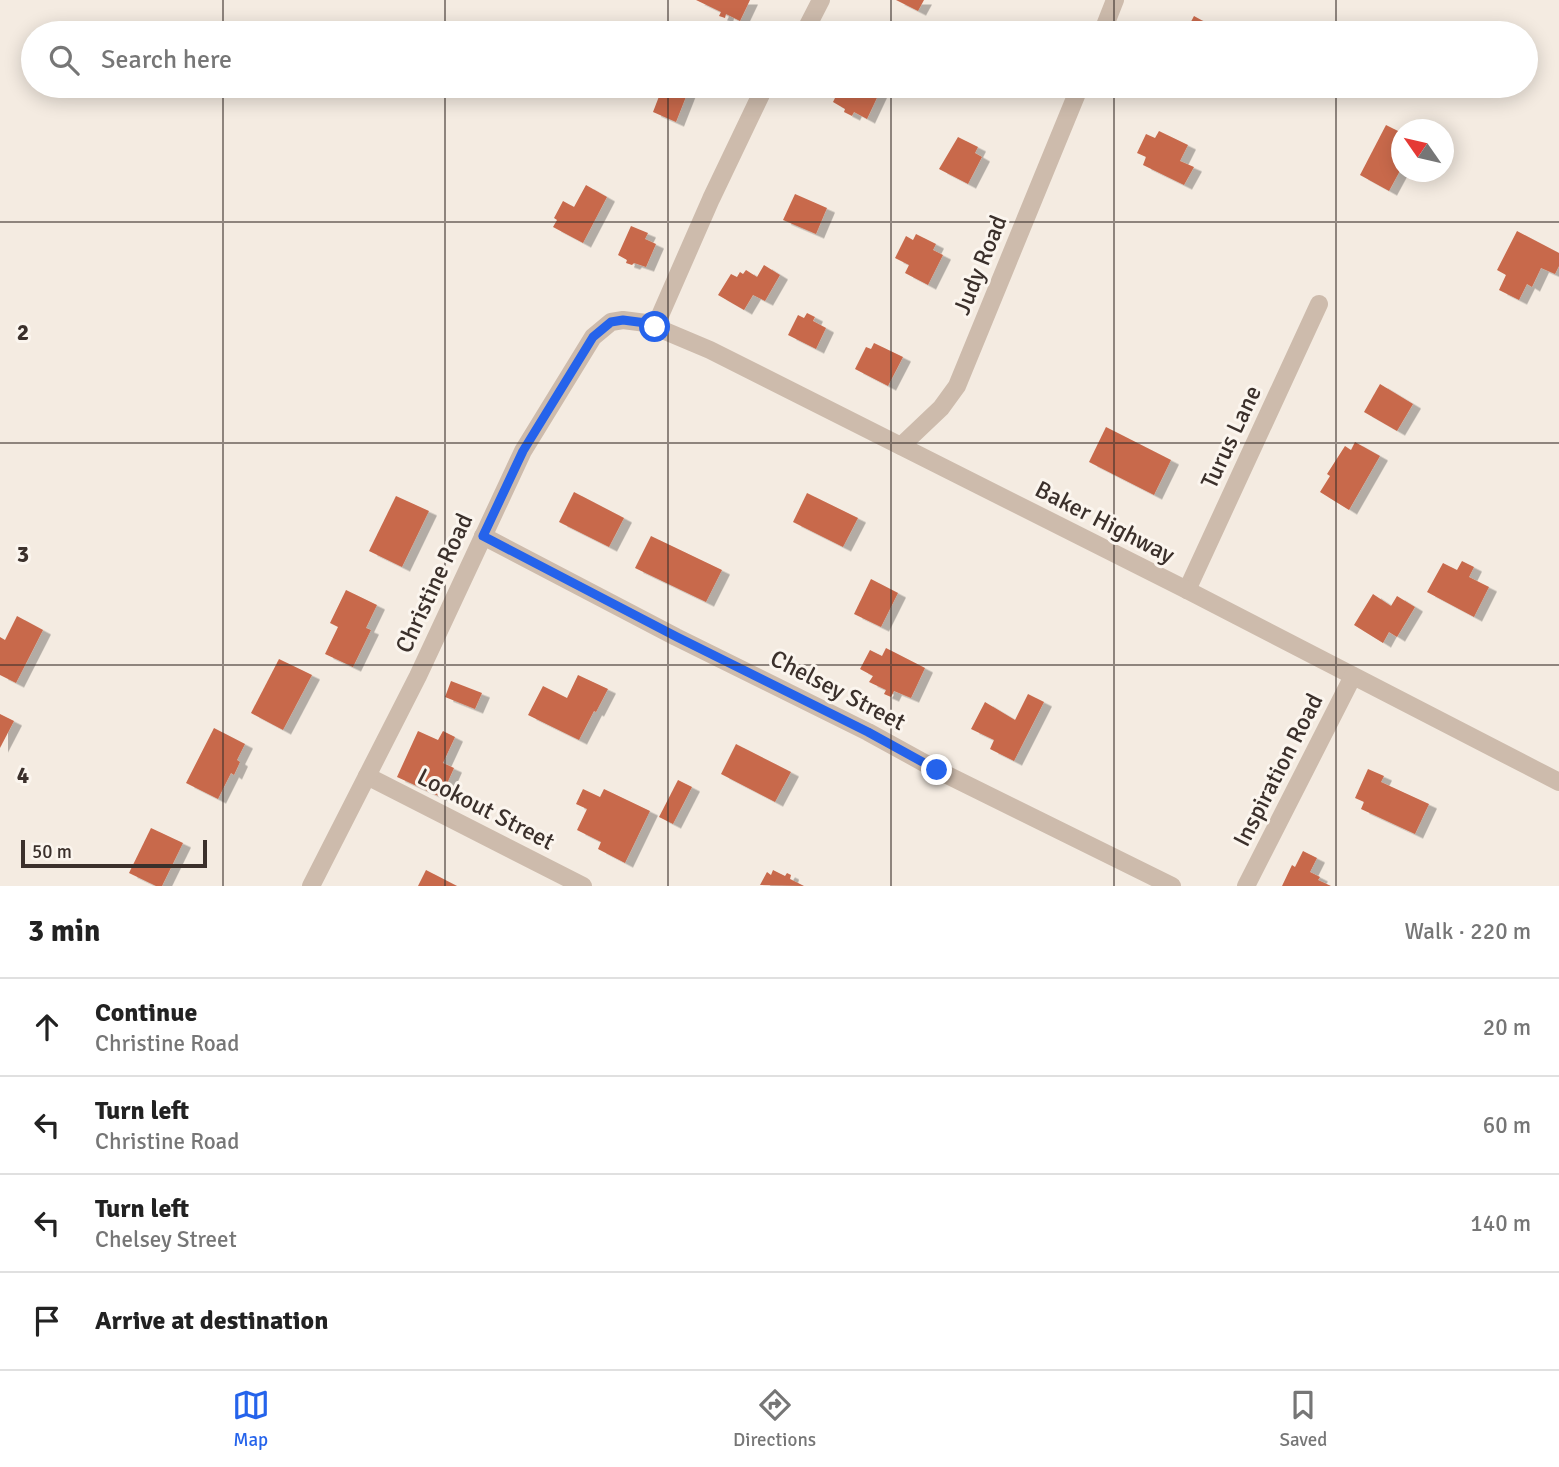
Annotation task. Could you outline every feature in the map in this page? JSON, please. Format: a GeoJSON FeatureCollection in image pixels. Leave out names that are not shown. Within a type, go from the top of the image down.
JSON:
{"type":"FeatureCollection","features":[{"type":"Feature","properties":{"kind":"street"},"geometry":{"type":"LineString","coordinates":[[810,21],[821,0]]}},
{"type":"Feature","properties":{"kind":"street"},"geometry":{"type":"LineString","coordinates":[[1107,21],[1115,0]]}},
{"type":"Feature","properties":{"kind":"street"},"geometry":{"type":"LineString","coordinates":[[655,327],[711,198],[759,98]]}},
{"type":"Feature","properties":{"kind":"street","name":"Judy Road"},"geometry":{"type":"LineString","coordinates":[[901,446],[941,408],[957,386],[1075,98]]}},
{"type":"Feature","properties":{"kind":"street","name":"Turus Lane"},"geometry":{"type":"LineString","coordinates":[[1187,590],[1320,304]]}},
{"type":"Feature","properties":{"kind":"street","name":"Baker Highway"},"geometry":{"type":"LineString","coordinates":[[623,320],[646,323],[710,350],[1187,590],[1559,782]]}},
{"type":"Feature","properties":{"kind":"street","name":"Christine Road"},"geometry":{"type":"LineString","coordinates":[[310,886],[418,676],[523,451],[593,337],[611,322],[623,320]]}},
{"type":"Feature","properties":{"kind":"street","name":"Chelsey Street"},"geometry":{"type":"LineString","coordinates":[[483,536],[868,732],[937,770],[1172,886]]}},
{"type":"Feature","properties":{"kind":"street","name":"Inspiration Road"},"geometry":{"type":"LineString","coordinates":[[1247,886],[1353,676]]}},
{"type":"Feature","properties":{"kind":"street","name":"Lookout Street"},"geometry":{"type":"LineString","coordinates":[[366,776],[583,886]]}},
{"type":"Feature","properties":{"kind":"building"},"geometry":{"type":"Polygon","coordinates":[[[696,0],[750,0],[740,21],[726,14],[725,18],[719,16],[721,12],[696,0]]]}},
{"type":"Feature","properties":{"kind":"building"},"geometry":{"type":"Polygon","coordinates":[[[896,0],[924,0],[918,11],[896,0]]]}},
{"type":"Feature","properties":{"kind":"building"},"geometry":{"type":"Polygon","coordinates":[[[658,98],[685,98],[676,122],[653,112],[658,98]]]}},
{"type":"Feature","properties":{"kind":"building"},"geometry":{"type":"Polygon","coordinates":[[[835,98],[877,98],[867,119],[854,112],[852,116],[844,112],[845,109],[833,102],[835,98]]]}},
{"type":"Feature","properties":{"kind":"building"},"geometry":{"type":"Polygon","coordinates":[[[1386,125],[1391,128],[1391,182],[1394,182],[1389,191],[1360,175],[1386,125]]]}},
{"type":"Feature","properties":{"kind":"building"},"geometry":{"type":"Polygon","coordinates":[[[1159,131],[1188,145],[1180,161],[1194,167],[1184,185],[1143,165],[1146,157],[1137,153],[1146,134],[1155,138],[1159,131]]]}},
{"type":"Feature","properties":{"kind":"building"},"geometry":{"type":"Polygon","coordinates":[[[958,137],[978,147],[975,153],[982,157],[968,184],[939,169],[958,137]]]}},
{"type":"Feature","properties":{"kind":"building"},"geometry":{"type":"Polygon","coordinates":[[[586,185],[607,197],[583,243],[553,227],[557,220],[554,218],[563,201],[574,207],[586,185]]]}},
{"type":"Feature","properties":{"kind":"building"},"geometry":{"type":"Polygon","coordinates":[[[795,194],[827,208],[816,234],[783,220],[795,194]]]}},
{"type":"Feature","properties":{"kind":"building"},"geometry":{"type":"Polygon","coordinates":[[[631,226],[648,233],[645,239],[656,244],[646,267],[626,263],[627,260],[618,255],[631,226]]]}},
{"type":"Feature","properties":{"kind":"building"},"geometry":{"type":"Polygon","coordinates":[[[1517,231],[1559,253],[1559,266],[1555,274],[1541,268],[1532,287],[1527,284],[1519,300],[1499,290],[1506,275],[1497,270],[1517,231]]]}},
{"type":"Feature","properties":{"kind":"building"},"geometry":{"type":"Polygon","coordinates":[[[916,234],[936,244],[933,250],[943,255],[928,285],[905,273],[909,265],[895,258],[906,236],[913,240],[916,234]]]}},
{"type":"Feature","properties":{"kind":"building"},"geometry":{"type":"Polygon","coordinates":[[[764,265],[780,275],[765,301],[753,295],[744,310],[718,295],[731,274],[737,277],[740,272],[743,274],[746,270],[757,277],[764,265]]]}},
{"type":"Feature","properties":{"kind":"building"},"geometry":{"type":"Polygon","coordinates":[[[807,313],[815,317],[813,321],[826,328],[816,349],[788,335],[798,315],[804,318],[807,313]]]}},
{"type":"Feature","properties":{"kind":"building"},"geometry":{"type":"Polygon","coordinates":[[[874,343],[903,357],[888,386],[855,369],[866,347],[871,349],[874,343]]]}},
{"type":"Feature","properties":{"kind":"building"},"geometry":{"type":"Polygon","coordinates":[[[1380,384],[1413,404],[1397,431],[1364,412],[1380,384]]]}},
{"type":"Feature","properties":{"kind":"building"},"geometry":{"type":"Polygon","coordinates":[[[1106,427],[1171,460],[1154,495],[1089,462],[1106,427]]]}},
{"type":"Feature","properties":{"kind":"building"},"geometry":{"type":"Polygon","coordinates":[[[1355,442],[1380,456],[1349,510],[1320,492],[1330,476],[1327,474],[1345,446],[1351,450],[1355,442]]]}},
{"type":"Feature","properties":{"kind":"building"},"geometry":{"type":"Polygon","coordinates":[[[574,492],[624,518],[609,547],[559,522],[574,492]]]}},
{"type":"Feature","properties":{"kind":"building"},"geometry":{"type":"Polygon","coordinates":[[[807,493],[858,518],[843,547],[793,522],[807,493]]]}},
{"type":"Feature","properties":{"kind":"building"},"geometry":{"type":"Polygon","coordinates":[[[396,496],[429,511],[402,567],[369,551],[396,496]]]}},
{"type":"Feature","properties":{"kind":"building"},"geometry":{"type":"Polygon","coordinates":[[[651,536],[722,570],[706,602],[635,568],[651,536]]]}},
{"type":"Feature","properties":{"kind":"building"},"geometry":{"type":"Polygon","coordinates":[[[1462,561],[1474,567],[1469,577],[1489,587],[1474,617],[1427,592],[1443,563],[1457,570],[1462,561]]]}},
{"type":"Feature","properties":{"kind":"building"},"geometry":{"type":"Polygon","coordinates":[[[871,579],[898,593],[881,627],[854,614],[871,579]]]}},
{"type":"Feature","properties":{"kind":"building"},"geometry":{"type":"Polygon","coordinates":[[[346,590],[377,605],[366,628],[371,630],[353,667],[325,654],[338,627],[330,623],[346,590]]]}},
{"type":"Feature","properties":{"kind":"building"},"geometry":{"type":"Polygon","coordinates":[[[1373,594],[1391,606],[1397,596],[1415,607],[1397,637],[1389,632],[1383,643],[1354,625],[1373,594]]]}},
{"type":"Feature","properties":{"kind":"building"},"geometry":{"type":"Polygon","coordinates":[[[17,616],[43,630],[16,683],[0,675],[0,637],[5,640],[17,616]]]}},
{"type":"Feature","properties":{"kind":"building"},"geometry":{"type":"Polygon","coordinates":[[[886,648],[925,668],[911,698],[894,691],[891,697],[884,694],[886,690],[869,682],[873,676],[860,669],[870,650],[882,656],[886,648]]]}},
{"type":"Feature","properties":{"kind":"building"},"geometry":{"type":"Polygon","coordinates":[[[279,659],[312,675],[283,730],[251,713],[279,659]]]}},
{"type":"Feature","properties":{"kind":"building"},"geometry":{"type":"Polygon","coordinates":[[[578,675],[608,689],[579,740],[528,715],[543,686],[567,698],[578,675]]]}},
{"type":"Feature","properties":{"kind":"building"},"geometry":{"type":"Polygon","coordinates":[[[451,681],[482,693],[475,709],[445,697],[451,681]]]}},
{"type":"Feature","properties":{"kind":"building"},"geometry":{"type":"Polygon","coordinates":[[[1028,694],[1044,702],[1014,761],[990,749],[994,740],[971,729],[985,702],[1015,720],[1028,694]]]}},
{"type":"Feature","properties":{"kind":"building"},"geometry":{"type":"Polygon","coordinates":[[[0,714],[14,721],[0,748],[0,714]]]}},
{"type":"Feature","properties":{"kind":"building"},"geometry":{"type":"Polygon","coordinates":[[[214,728],[245,744],[237,760],[240,762],[234,775],[231,773],[218,799],[186,783],[214,728]]]}},
{"type":"Feature","properties":{"kind":"building"},"geometry":{"type":"Polygon","coordinates":[[[418,731],[438,740],[443,731],[455,737],[443,763],[454,768],[441,797],[397,777],[418,731]]]}},
{"type":"Feature","properties":{"kind":"building"},"geometry":{"type":"Polygon","coordinates":[[[736,744],[791,772],[775,802],[721,774],[736,744]]]}},
{"type":"Feature","properties":{"kind":"building"},"geometry":{"type":"Polygon","coordinates":[[[1368,769],[1384,776],[1381,782],[1429,804],[1415,834],[1361,809],[1364,802],[1355,798],[1368,769]]]}},
{"type":"Feature","properties":{"kind":"building"},"geometry":{"type":"Polygon","coordinates":[[[678,780],[692,787],[673,824],[659,817],[678,780]]]}},
{"type":"Feature","properties":{"kind":"building"},"geometry":{"type":"Polygon","coordinates":[[[583,789],[600,797],[604,789],[650,811],[625,863],[598,849],[601,842],[577,830],[587,809],[576,804],[583,789]]]}},
{"type":"Feature","properties":{"kind":"building"},"geometry":{"type":"Polygon","coordinates":[[[151,828],[183,843],[162,886],[156,886],[129,873],[151,828]]]}},
{"type":"Feature","properties":{"kind":"building"},"geometry":{"type":"Polygon","coordinates":[[[1303,851],[1317,858],[1310,872],[1320,877],[1318,880],[1331,886],[1282,886],[1292,865],[1295,867],[1303,851]]]}},
{"type":"Feature","properties":{"kind":"building"},"geometry":{"type":"Polygon","coordinates":[[[426,870],[457,886],[418,886],[426,870]]]}},
{"type":"Feature","properties":{"kind":"building"},"geometry":{"type":"Polygon","coordinates":[[[773,870],[785,876],[787,873],[791,875],[790,879],[804,886],[760,885],[767,872],[771,875],[773,870]]]}},
{"type":"Feature","properties":{"kind":"route"},"geometry":{"type":"LineString","coordinates":[[655,327],[623,320],[611,322],[593,337],[523,451],[483,536],[868,732],[937,770]]}}]}
